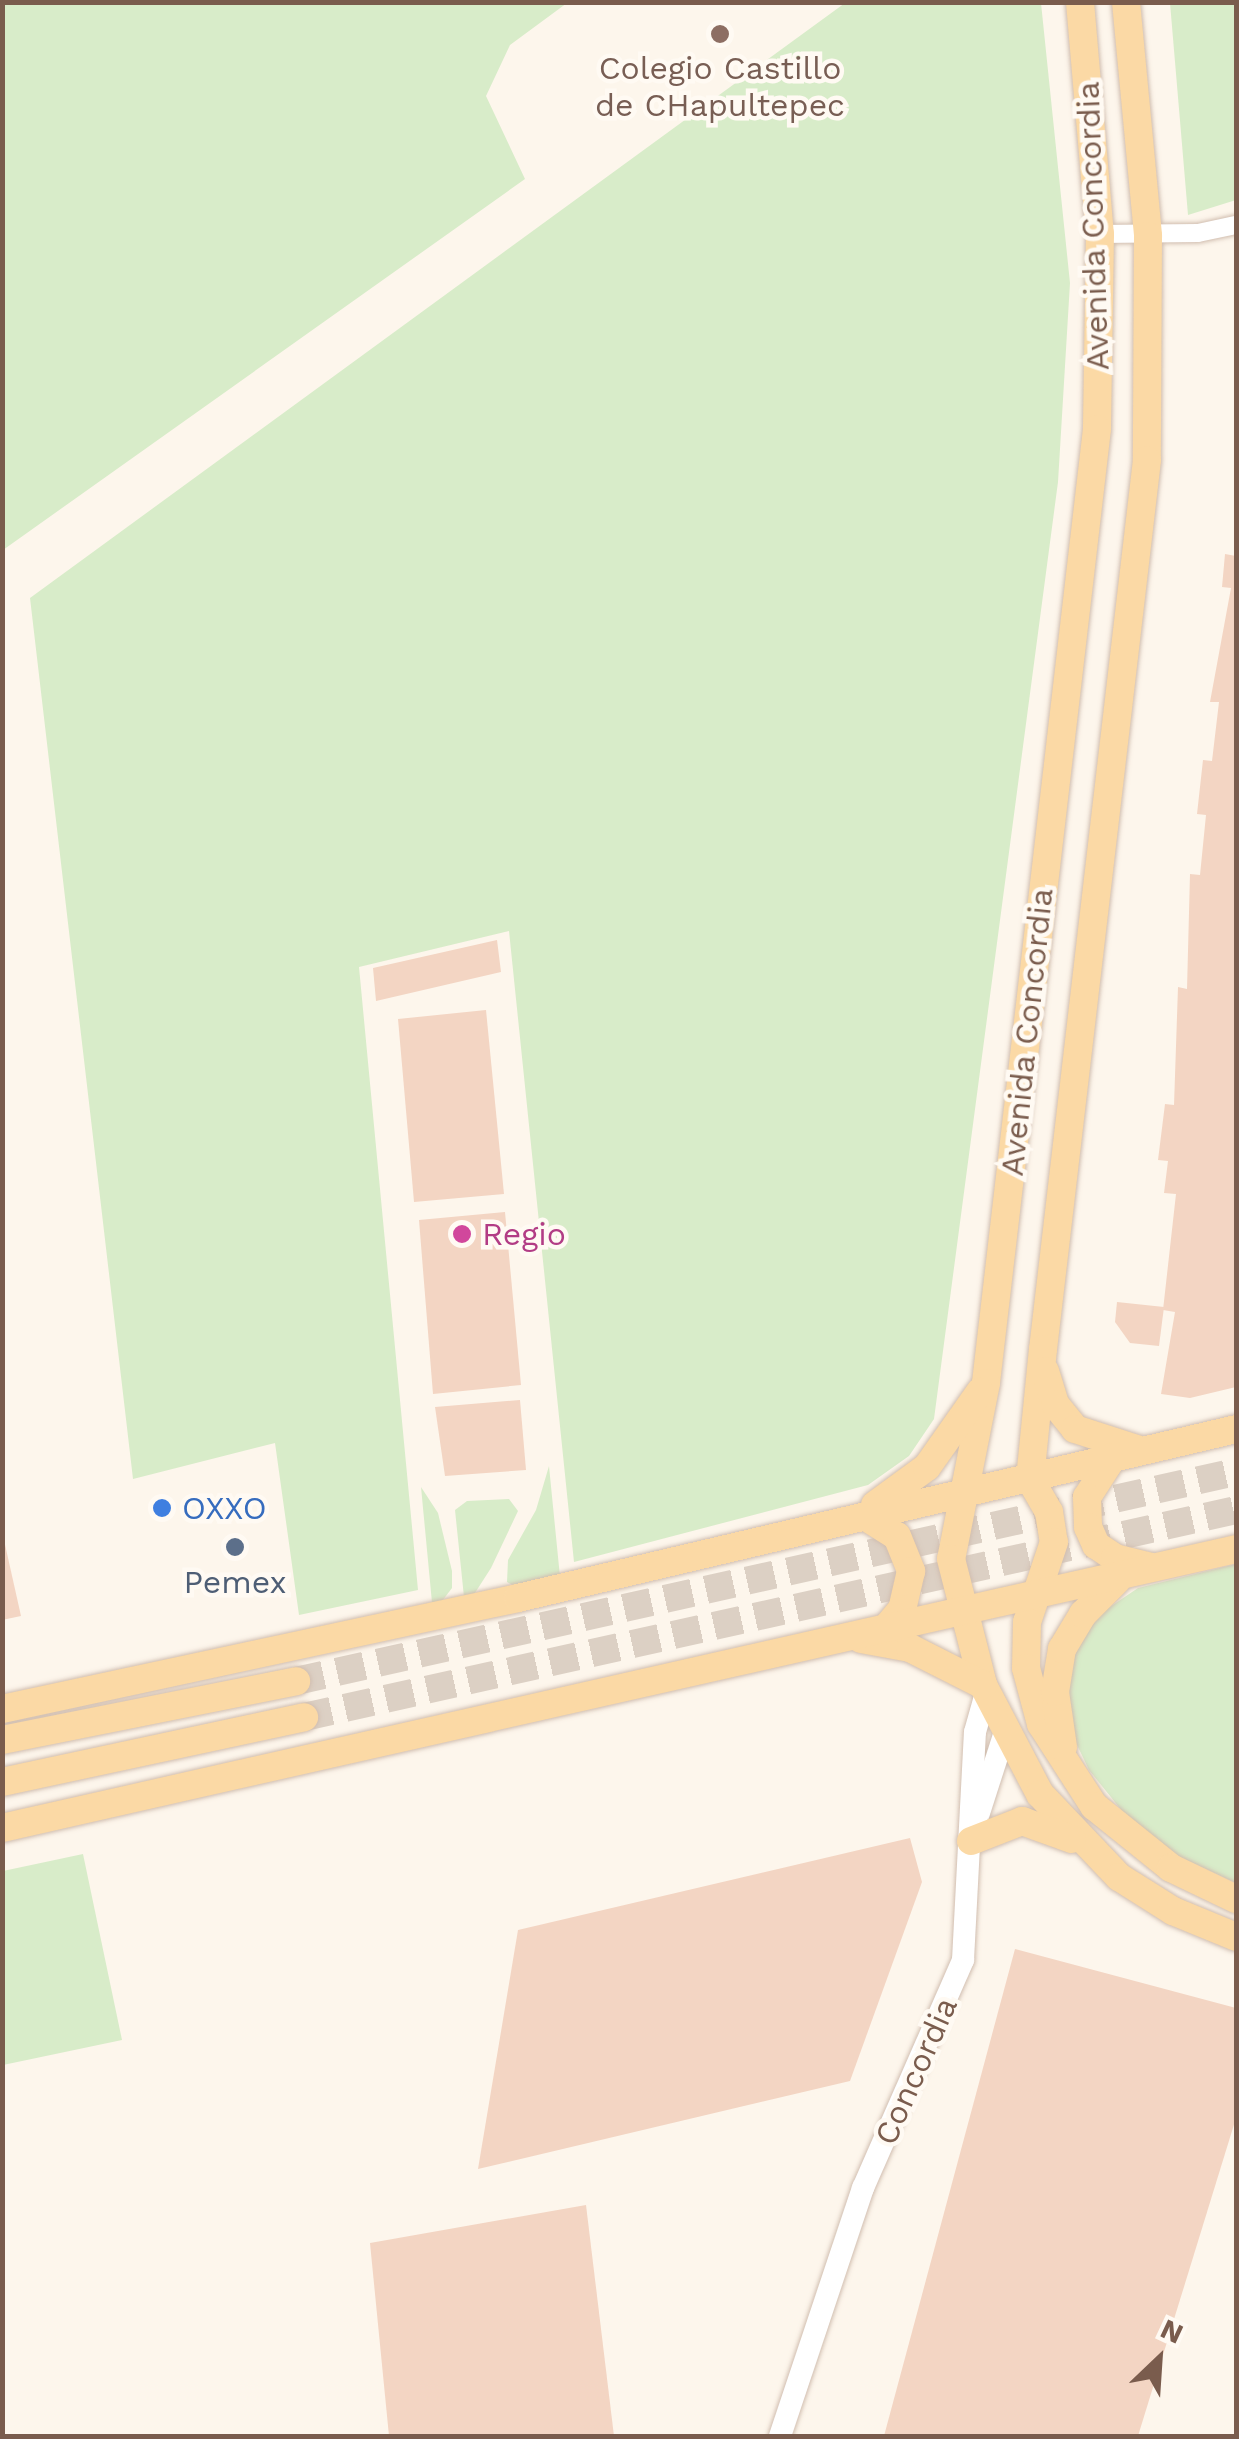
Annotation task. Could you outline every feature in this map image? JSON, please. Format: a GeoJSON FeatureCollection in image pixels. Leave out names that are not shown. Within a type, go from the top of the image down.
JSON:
{"type":"FeatureCollection","features":[{"type":"Feature","properties":{"kind":"main road","name":"Avenida Concordia"},"geometry":{"type":"LineString","coordinates":[[1080,2],[1100,234],[1097,428],[986,1382],[950,1560],[984,1689],[1004,1736],[1040,1794],[1082,1844],[1144,1894],[1236,1936]]}},
{"type":"Feature","properties":{"kind":"main road","name":"Avenida Concordia"},"geometry":{"type":"LineString","coordinates":[[1030,1479],[1146,460],[1148,236],[1126,2]]}},
{"type":"Feature","properties":{"kind":"main road"},"geometry":{"type":"LineString","coordinates":[[1043,1349],[1047,1382],[1066,1420],[1086,1436],[1126,1454]]}},
{"type":"Feature","properties":{"kind":"main road"},"geometry":{"type":"LineString","coordinates":[[858,1518],[927,1467],[986,1382]]}},
{"type":"Feature","properties":{"kind":"main road"},"geometry":{"type":"LineString","coordinates":[[2,1709],[1030,1479],[1236,1429]]}},
{"type":"Feature","properties":{"kind":"main road"},"geometry":{"type":"LineString","coordinates":[[1126,1454],[1087,1497],[1088,1527],[1096,1545],[1114,1558],[1152,1567]]}},
{"type":"Feature","properties":{"kind":"main road"},"geometry":{"type":"LineString","coordinates":[[1030,1479],[1054,1526],[1025,1640],[1030,1699],[1066,1768],[1094,1806],[1136,1843],[1236,1899]]}},
{"type":"Feature","properties":{"kind":"main road"},"geometry":{"type":"LineString","coordinates":[[858,1518],[897,1536],[911,1571],[902,1609],[886,1628]]}},
{"type":"Feature","properties":{"kind":"main road"},"geometry":{"type":"LineString","coordinates":[[2,1828],[854,1637],[961,1606],[1117,1580],[1152,1567],[1236,1549]]}},
{"type":"Feature","properties":{"kind":"main road"},"geometry":{"type":"LineString","coordinates":[[1066,1768],[1056,1668],[1069,1634],[1117,1580]]}},
{"type":"Feature","properties":{"kind":"main road"},"geometry":{"type":"LineString","coordinates":[[854,1637],[910,1648],[984,1689]]}},
{"type":"Feature","properties":{"kind":"main road"},"geometry":{"type":"LineString","coordinates":[[2,1740],[296,1681]]}},
{"type":"Feature","properties":{"kind":"main road"},"geometry":{"type":"LineString","coordinates":[[2,1782],[304,1717]]}},
{"type":"Feature","properties":{"kind":"main road"},"geometry":{"type":"LineString","coordinates":[[971,1838],[1022,1822],[1082,1844]]}},
{"type":"Feature","properties":{"kind":"street"},"geometry":{"type":"LineString","coordinates":[[1100,234],[1148,236],[1236,225]]}},
{"type":"Feature","properties":{"kind":"street","name":"Concordia"},"geometry":{"type":"LineString","coordinates":[[780,2436],[863,2188],[958,1974],[970,1914],[976,1732],[984,1689]]}},
{"type":"Feature","properties":{"kind":"street"},"geometry":{"type":"LineString","coordinates":[[971,1838],[1004,1736]]}},
{"type":"Feature","properties":{"kind":"green space"},"geometry":{"type":"Polygon","coordinates":[[[3,2],[567,3],[510,45],[486,96],[525,179],[3,550],[3,2]]]}},
{"type":"Feature","properties":{"kind":"green space"},"geometry":{"type":"Polygon","coordinates":[[[845,3],[1041,3],[1070,283],[1058,482],[934,1419],[909,1456],[868,1485],[574,1562],[509,931],[359,967],[418,1590],[299,1615],[275,1443],[133,1479],[30,598],[845,3]]]}},
{"type":"Feature","properties":{"kind":"green space"},"geometry":{"type":"Polygon","coordinates":[[[1170,3],[1236,3],[1236,200],[1188,215],[1170,3]]]}},
{"type":"Feature","properties":{"kind":"green space"},"geometry":{"type":"Polygon","coordinates":[[[549,1466],[561,1587],[516,1587],[507,1582],[508,1560],[536,1510],[549,1466]]]}},
{"type":"Feature","properties":{"kind":"green space"},"geometry":{"type":"Polygon","coordinates":[[[421,1487],[438,1513],[452,1571],[452,1588],[433,1613],[421,1487]]]}},
{"type":"Feature","properties":{"kind":"green space"},"geometry":{"type":"Polygon","coordinates":[[[509,1499],[518,1511],[491,1568],[473,1596],[464,1597],[455,1510],[467,1501],[509,1499]]]}},
{"type":"Feature","properties":{"kind":"green space"},"geometry":{"type":"Polygon","coordinates":[[[1236,1564],[1236,1883],[1171,1853],[1123,1812],[1089,1770],[1069,1728],[1062,1684],[1073,1648],[1101,1613],[1138,1588],[1236,1564]]]}},
{"type":"Feature","properties":{"kind":"green space"},"geometry":{"type":"Polygon","coordinates":[[[83,1854],[122,2040],[3,2065],[3,1871],[83,1854]]]}},
{"type":"Feature","properties":{"kind":"building"},"geometry":{"type":"Polygon","coordinates":[[[1225,554],[1236,556],[1236,1387],[1190,1398],[1161,1394],[1175,1312],[1163,1310],[1176,1194],[1164,1193],[1168,1161],[1158,1160],[1165,1104],[1174,1105],[1178,987],[1187,989],[1190,874],[1200,875],[1206,815],[1197,814],[1203,760],[1212,761],[1219,702],[1210,702],[1231,588],[1222,587],[1225,554]]]}},
{"type":"Feature","properties":{"kind":"building"},"geometry":{"type":"Polygon","coordinates":[[[497,940],[501,972],[376,1001],[373,968],[497,940]]]}},
{"type":"Feature","properties":{"kind":"building"},"geometry":{"type":"Polygon","coordinates":[[[486,1010],[504,1194],[414,1202],[398,1019],[486,1010]]]}},
{"type":"Feature","properties":{"kind":"building"},"geometry":{"type":"Polygon","coordinates":[[[505,1212],[521,1385],[433,1394],[419,1220],[505,1212]]]}},
{"type":"Feature","properties":{"kind":"building"},"geometry":{"type":"Polygon","coordinates":[[[1117,1302],[1164,1307],[1159,1346],[1130,1343],[1115,1322],[1117,1302]]]}},
{"type":"Feature","properties":{"kind":"building"},"geometry":{"type":"Polygon","coordinates":[[[520,1400],[526,1470],[445,1476],[435,1407],[520,1400]]]}},
{"type":"Feature","properties":{"kind":"building"},"geometry":{"type":"Polygon","coordinates":[[[2,1541],[21,1616],[2,1620],[2,1541]]]}},
{"type":"Feature","properties":{"kind":"building"},"geometry":{"type":"Polygon","coordinates":[[[910,1838],[922,1882],[850,2081],[478,2169],[518,1930],[910,1838]]]}},
{"type":"Feature","properties":{"kind":"building"},"geometry":{"type":"Polygon","coordinates":[[[1015,1949],[1236,2008],[1236,2118],[1138,2436],[884,2436],[1015,1949]]]}},
{"type":"Feature","properties":{"kind":"building"},"geometry":{"type":"Polygon","coordinates":[[[586,2205],[614,2436],[389,2436],[370,2243],[586,2205]]]}},
{"type":"Feature","properties":{"kind":"tunnel"},"geometry":{"type":"LineString","coordinates":[[296,1681],[1236,1472]]}},
{"type":"Feature","properties":{"kind":"tunnel"},"geometry":{"type":"LineString","coordinates":[[304,1717],[1236,1510]]}},
{"type":"Feature","properties":{"kind":"place","name":"Colegio Castillo de CHapultepec"},"geometry":{"type":"Point","coordinates":[720,34]}},
{"type":"Feature","properties":{"kind":"place","name":"Regio"},"geometry":{"type":"Point","coordinates":[462,1234]}},
{"type":"Feature","properties":{"kind":"place","name":"OXXO"},"geometry":{"type":"Point","coordinates":[162,1508]}},
{"type":"Feature","properties":{"kind":"place","name":"Pemex"},"geometry":{"type":"Point","coordinates":[235,1547]}}]}
